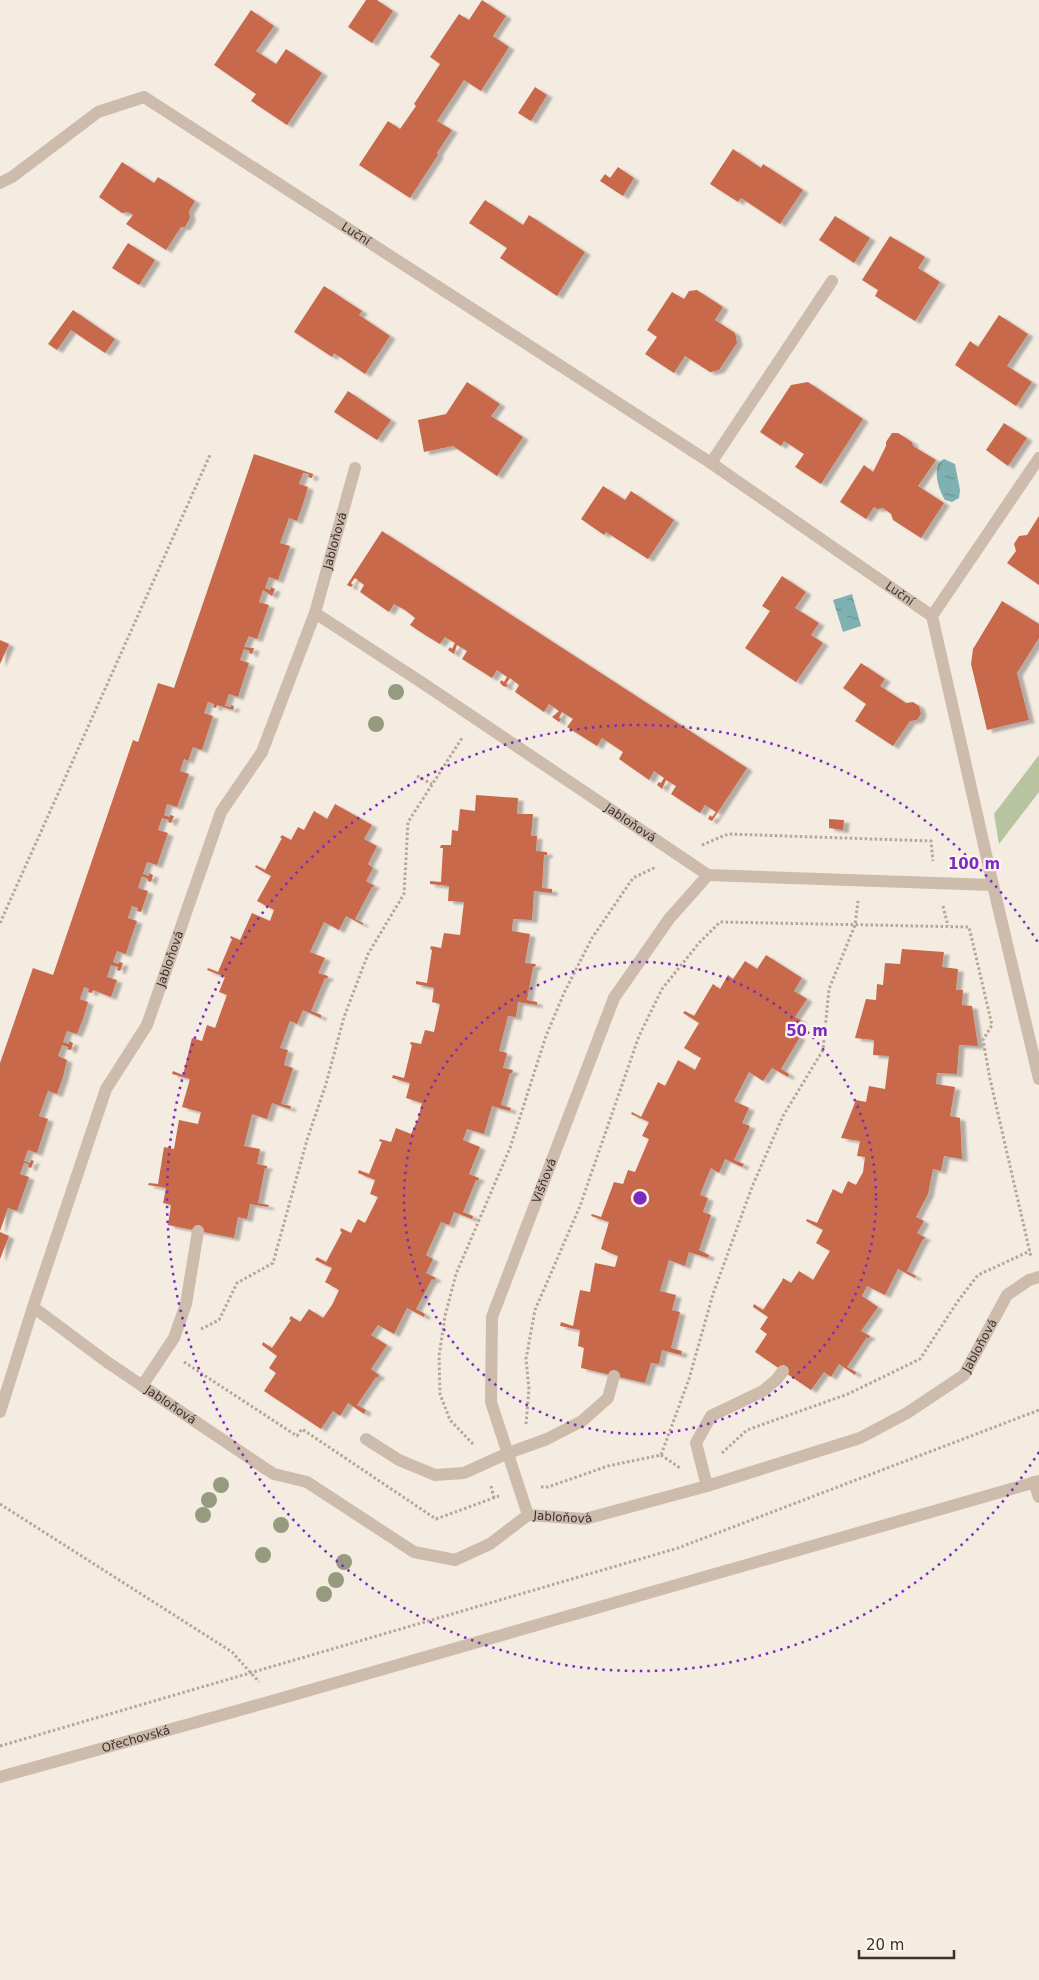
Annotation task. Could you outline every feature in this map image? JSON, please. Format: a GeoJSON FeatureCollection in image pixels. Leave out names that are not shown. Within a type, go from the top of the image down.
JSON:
{"type":"FeatureCollection","features":[{"type":"Feature","properties":{"kind":"street","name":"Luční"},"geometry":{"type":"LineString","coordinates":[[0,183],[12,177],[98,112],[144,97],[711,463],[932,616]]}},
{"type":"Feature","properties":{"kind":"street"},"geometry":{"type":"LineString","coordinates":[[711,463],[832,281]]}},
{"type":"Feature","properties":{"kind":"street"},"geometry":{"type":"LineString","coordinates":[[1039,458],[932,616],[1039,1078]]}},
{"type":"Feature","properties":{"kind":"street","name":"Jabloňová"},"geometry":{"type":"LineString","coordinates":[[0,1412],[32,1307],[106,1089],[147,1025],[221,812],[262,752],[314,613],[355,468]]}},
{"type":"Feature","properties":{"kind":"street","name":"Jabloňová"},"geometry":{"type":"LineString","coordinates":[[314,613],[475,718],[708,875]]}},
{"type":"Feature","properties":{"kind":"street"},"geometry":{"type":"LineString","coordinates":[[708,875],[993,885]]}},
{"type":"Feature","properties":{"kind":"street","name":"Višňová"},"geometry":{"type":"LineString","coordinates":[[528,1514],[491,1402],[492,1317],[614,998],[669,919],[708,875]]}},
{"type":"Feature","properties":{"kind":"street"},"geometry":{"type":"LineString","coordinates":[[142,1386],[174,1338],[186,1304],[198,1231]]}},
{"type":"Feature","properties":{"kind":"street","name":"Jabloňová"},"geometry":{"type":"LineString","coordinates":[[32,1307],[142,1386],[274,1474],[307,1482],[414,1552],[455,1560],[490,1544],[528,1514],[585,1520],[707,1486],[860,1438],[907,1413],[964,1375],[1007,1296],[1036,1278]]}},
{"type":"Feature","properties":{"kind":"street"},"geometry":{"type":"LineString","coordinates":[[707,1486],[696,1443],[711,1416],[763,1391],[783,1371]]}},
{"type":"Feature","properties":{"kind":"street"},"geometry":{"type":"LineString","coordinates":[[366,1439],[399,1460],[435,1475],[464,1473],[508,1453],[547,1439],[582,1421],[608,1398],[614,1376]]}},
{"type":"Feature","properties":{"kind":"street"},"geometry":{"type":"LineString","coordinates":[[1036,1481],[1039,1497]]}},
{"type":"Feature","properties":{"kind":"street","name":"Ořechovská"},"geometry":{"type":"LineString","coordinates":[[0,1777],[272,1701],[1036,1481]]}},
{"type":"Feature","properties":{"kind":"path"},"geometry":{"type":"LineString","coordinates":[[0,923],[210,455]]}},
{"type":"Feature","properties":{"kind":"path"},"geometry":{"type":"LineString","coordinates":[[197,1336],[202,1328],[220,1320],[237,1284],[273,1264],[307,1140],[326,1084],[344,1017],[368,954],[404,894],[408,822],[475,718]]}},
{"type":"Feature","properties":{"kind":"path"},"geometry":{"type":"LineString","coordinates":[[417,776],[432,784]]}},
{"type":"Feature","properties":{"kind":"path"},"geometry":{"type":"LineString","coordinates":[[494,1498],[484,1464],[472,1442],[450,1420],[440,1394],[439,1356],[445,1316],[456,1274],[510,1148],[546,1036],[564,993],[592,938],[634,878],[728,834],[931,841],[937,883],[948,926]]}},
{"type":"Feature","properties":{"kind":"path"},"geometry":{"type":"LineString","coordinates":[[661,1455],[688,1379],[714,1294],[752,1187],[783,1116],[823,1050],[829,989],[855,925],[861,881]]}},
{"type":"Feature","properties":{"kind":"path"},"geometry":{"type":"LineString","coordinates":[[540,1487],[525,1447],[529,1389],[526,1358],[535,1310],[580,1206],[639,1036],[662,989],[699,943],[720,922],[969,927],[992,1025],[984,1040],[990,1079],[1036,1278]]}},
{"type":"Feature","properties":{"kind":"path"},"geometry":{"type":"LineString","coordinates":[[164,1401],[184,1362],[297,1436],[302,1429],[436,1519],[519,1488],[548,1486],[608,1466],[661,1455],[679,1468],[715,1460],[746,1430],[848,1394],[920,1359],[958,1301],[978,1275],[1030,1251]]}},
{"type":"Feature","properties":{"kind":"path"},"geometry":{"type":"LineString","coordinates":[[0,1746],[678,1548],[1039,1410]]}},
{"type":"Feature","properties":{"kind":"path"},"geometry":{"type":"LineString","coordinates":[[0,1504],[232,1652],[252,1673],[272,1701]]}},
{"type":"Feature","properties":{"kind":"green space"},"geometry":{"type":"Polygon","coordinates":[[[1039,755],[1039,792],[999,844],[994,814],[1039,755]]]}},
{"type":"Feature","properties":{"kind":"water"},"geometry":{"type":"Polygon","coordinates":[[[944,459],[955,464],[960,490],[959,498],[952,502],[945,500],[937,478],[938,466],[944,459]]]}},
{"type":"Feature","properties":{"kind":"water"},"geometry":{"type":"Polygon","coordinates":[[[852,594],[861,626],[843,632],[833,600],[852,594]]]}},
{"type":"Feature","properties":{"kind":"building"},"geometry":{"type":"Polygon","coordinates":[[[366,0],[377,0],[393,11],[372,43],[348,27],[366,0]]]}},
{"type":"Feature","properties":{"kind":"building"},"geometry":{"type":"Polygon","coordinates":[[[482,0],[506,16],[493,36],[509,47],[481,91],[464,80],[437,121],[452,130],[410,198],[359,165],[388,121],[400,129],[416,106],[414,104],[440,64],[430,57],[459,14],[469,20],[482,0]]]}},
{"type":"Feature","properties":{"kind":"building"},"geometry":{"type":"Polygon","coordinates":[[[251,10],[274,26],[256,51],[276,64],[286,49],[322,73],[287,125],[251,101],[256,94],[214,65],[251,10]]]}},
{"type":"Feature","properties":{"kind":"building"},"geometry":{"type":"Polygon","coordinates":[[[535,87],[547,95],[531,121],[518,113],[535,87]]]}},
{"type":"Feature","properties":{"kind":"building"},"geometry":{"type":"Polygon","coordinates":[[[733,149],[761,168],[763,164],[803,190],[780,224],[741,198],[738,202],[710,184],[733,149]]]}},
{"type":"Feature","properties":{"kind":"building"},"geometry":{"type":"Polygon","coordinates":[[[122,162],[154,183],[158,177],[195,201],[189,211],[190,218],[185,227],[181,227],[166,250],[126,224],[133,215],[128,212],[122,213],[99,197],[122,162]]]}},
{"type":"Feature","properties":{"kind":"building"},"geometry":{"type":"Polygon","coordinates":[[[618,167],[634,178],[623,196],[600,181],[605,174],[610,178],[618,167]]]}},
{"type":"Feature","properties":{"kind":"building"},"geometry":{"type":"Polygon","coordinates":[[[485,200],[523,225],[529,215],[585,252],[557,296],[500,258],[507,248],[469,223],[485,200]]]}},
{"type":"Feature","properties":{"kind":"building"},"geometry":{"type":"Polygon","coordinates":[[[835,216],[870,238],[854,263],[819,240],[835,216]]]}},
{"type":"Feature","properties":{"kind":"building"},"geometry":{"type":"Polygon","coordinates":[[[890,236],[925,257],[918,268],[940,282],[915,321],[875,296],[878,290],[862,280],[890,236]]]}},
{"type":"Feature","properties":{"kind":"building"},"geometry":{"type":"Polygon","coordinates":[[[128,243],[155,260],[139,285],[112,268],[128,243]]]}},
{"type":"Feature","properties":{"kind":"building"},"geometry":{"type":"Polygon","coordinates":[[[324,286],[362,311],[359,315],[390,336],[365,374],[334,353],[332,357],[294,332],[324,286]]]}},
{"type":"Feature","properties":{"kind":"building"},"geometry":{"type":"Polygon","coordinates":[[[697,290],[723,307],[715,320],[735,333],[737,343],[719,370],[710,372],[685,356],[674,373],[645,354],[657,337],[647,330],[672,292],[684,299],[689,291],[697,290]]]}},
{"type":"Feature","properties":{"kind":"building"},"geometry":{"type":"Polygon","coordinates":[[[73,310],[115,339],[105,353],[71,330],[57,350],[48,344],[73,310]]]}},
{"type":"Feature","properties":{"kind":"building"},"geometry":{"type":"Polygon","coordinates":[[[999,315],[1028,334],[1007,366],[1032,382],[1016,406],[955,365],[970,341],[978,347],[999,315]]]}},
{"type":"Feature","properties":{"kind":"building"},"geometry":{"type":"Polygon","coordinates":[[[467,382],[500,404],[491,416],[523,437],[497,476],[453,446],[424,452],[418,420],[446,414],[467,382]]]}},
{"type":"Feature","properties":{"kind":"building"},"geometry":{"type":"Polygon","coordinates":[[[808,382],[863,419],[821,484],[795,467],[804,454],[784,441],[781,446],[760,432],[791,385],[808,382]]]}},
{"type":"Feature","properties":{"kind":"building"},"geometry":{"type":"Polygon","coordinates":[[[348,391],[391,420],[377,440],[334,412],[348,391]]]}},
{"type":"Feature","properties":{"kind":"building"},"geometry":{"type":"Polygon","coordinates":[[[1004,423],[1027,438],[1008,466],[986,450],[1004,423]]]}},
{"type":"Feature","properties":{"kind":"building"},"geometry":{"type":"Polygon","coordinates":[[[892,433],[898,433],[912,442],[913,446],[936,460],[918,486],[944,503],[921,538],[893,520],[891,514],[883,508],[877,509],[874,507],[866,519],[840,502],[864,465],[873,472],[892,433]]]}},
{"type":"Feature","properties":{"kind":"building"},"geometry":{"type":"Polygon","coordinates":[[[254,454],[313,474],[312,478],[308,477],[309,474],[303,473],[299,484],[308,487],[303,504],[297,521],[289,518],[280,543],[290,546],[278,580],[269,577],[265,588],[270,590],[271,587],[275,589],[272,596],[263,590],[259,602],[269,605],[257,639],[249,636],[244,647],[254,648],[252,654],[244,649],[240,660],[249,663],[238,697],[229,694],[225,706],[234,706],[233,710],[217,705],[216,708],[213,707],[214,704],[208,702],[204,713],[213,716],[202,750],[193,747],[188,761],[184,759],[180,771],[189,774],[177,807],[167,804],[164,815],[174,816],[171,823],[168,822],[169,820],[162,818],[158,830],[168,833],[157,865],[147,862],[143,874],[149,876],[149,873],[153,875],[151,882],[142,876],[138,888],[148,891],[141,912],[137,911],[138,908],[132,906],[128,918],[137,921],[126,954],[117,951],[113,962],[123,963],[120,971],[117,970],[118,967],[111,965],[107,977],[117,980],[111,997],[93,990],[92,993],[88,992],[89,989],[84,987],[80,999],[88,1002],[83,1019],[77,1034],[67,1031],[63,1042],[69,1044],[69,1041],[73,1043],[71,1050],[62,1045],[58,1056],[67,1060],[63,1077],[57,1094],[48,1091],[39,1116],[48,1119],[37,1153],[28,1150],[24,1161],[30,1163],[31,1160],[34,1161],[31,1168],[28,1167],[29,1164],[24,1163],[20,1174],[29,1177],[17,1211],[8,1208],[0,1231],[0,1063],[33,968],[53,975],[133,740],[138,742],[158,683],[174,688],[254,454]]]}},
{"type":"Feature","properties":{"kind":"building"},"geometry":{"type":"Polygon","coordinates":[[[603,486],[625,500],[631,491],[674,520],[648,559],[606,532],[604,535],[581,519],[603,486]]]}},
{"type":"Feature","properties":{"kind":"building"},"geometry":{"type":"Polygon","coordinates":[[[1039,516],[1039,585],[1007,563],[1016,551],[1014,544],[1019,536],[1027,535],[1039,516]]]}},
{"type":"Feature","properties":{"kind":"building"},"geometry":{"type":"Polygon","coordinates":[[[382,531],[747,768],[712,821],[708,819],[710,815],[712,817],[716,812],[705,805],[700,813],[671,794],[676,786],[666,780],[662,789],[657,785],[664,778],[654,771],[649,780],[619,759],[623,752],[602,738],[597,746],[567,727],[573,719],[562,712],[559,722],[552,717],[559,711],[549,704],[544,712],[515,692],[519,685],[510,678],[506,684],[508,685],[506,687],[503,686],[500,683],[501,680],[504,682],[507,677],[497,670],[492,678],[462,659],[467,651],[457,645],[454,654],[448,650],[450,647],[452,649],[455,643],[445,637],[440,644],[425,635],[410,625],[415,618],[405,610],[394,604],[389,612],[360,592],[364,585],[355,578],[351,583],[353,585],[351,587],[347,585],[382,531]]]}},
{"type":"Feature","properties":{"kind":"building"},"geometry":{"type":"Polygon","coordinates":[[[782,576],[806,592],[795,608],[819,623],[811,635],[823,643],[796,682],[745,648],[770,611],[762,606],[782,576]]]}},
{"type":"Feature","properties":{"kind":"building"},"geometry":{"type":"Polygon","coordinates":[[[1002,601],[1039,624],[1039,638],[1017,673],[1029,720],[987,730],[971,664],[973,649],[1002,601]]]}},
{"type":"Feature","properties":{"kind":"building"},"geometry":{"type":"Polygon","coordinates":[[[0,640],[9,644],[0,664],[0,640]]]}},
{"type":"Feature","properties":{"kind":"building"},"geometry":{"type":"Polygon","coordinates":[[[861,663],[885,679],[880,686],[906,703],[913,702],[919,706],[921,714],[917,720],[910,721],[893,746],[855,721],[866,704],[843,688],[861,663]]]}},
{"type":"Feature","properties":{"kind":"building"},"geometry":{"type":"Polygon","coordinates":[[[476,795],[518,798],[517,814],[533,814],[531,836],[537,836],[536,851],[547,852],[547,855],[544,855],[542,888],[552,889],[552,893],[534,891],[532,920],[513,919],[512,931],[530,934],[525,963],[536,964],[533,967],[527,1000],[537,1002],[537,1005],[518,1002],[516,1017],[508,1016],[499,1051],[507,1053],[503,1068],[513,1070],[510,1073],[501,1105],[511,1108],[510,1111],[492,1106],[484,1134],[467,1129],[463,1140],[480,1147],[469,1174],[479,1178],[478,1181],[476,1180],[463,1212],[473,1216],[472,1219],[454,1212],[449,1225],[441,1222],[426,1255],[433,1259],[426,1273],[436,1278],[432,1279],[416,1309],[425,1314],[424,1317],[407,1308],[394,1334],[378,1325],[371,1335],[387,1345],[371,1369],[379,1375],[378,1378],[376,1377],[357,1405],[366,1410],[364,1414],[348,1403],[340,1416],[333,1411],[321,1429],[264,1391],[276,1373],[269,1368],[277,1356],[262,1345],[263,1342],[272,1348],[291,1320],[289,1319],[291,1316],[300,1322],[309,1309],[323,1318],[332,1305],[339,1290],[325,1282],[332,1268],[315,1260],[317,1257],[326,1262],[342,1232],[340,1231],[341,1228],[351,1233],[358,1219],[365,1223],[378,1197],[370,1194],[375,1180],[358,1173],[359,1170],[369,1174],[382,1142],[379,1141],[380,1139],[391,1142],[396,1128],[411,1134],[418,1119],[422,1103],[406,1098],[410,1083],[392,1078],[393,1075],[404,1078],[412,1045],[410,1044],[411,1042],[421,1044],[425,1030],[434,1032],[440,1004],[432,1002],[434,988],[416,984],[416,981],[427,983],[431,946],[441,948],[444,933],[460,935],[464,902],[448,901],[449,886],[430,884],[430,881],[441,882],[443,848],[440,848],[441,845],[451,845],[452,830],[458,831],[460,809],[475,811],[476,795]]]}},
{"type":"Feature","properties":{"kind":"building"},"geometry":{"type":"Polygon","coordinates":[[[335,804],[372,825],[364,839],[377,846],[368,864],[373,868],[366,881],[375,886],[372,887],[355,919],[363,923],[363,925],[346,916],[339,930],[324,922],[310,952],[325,958],[318,973],[328,976],[327,979],[325,978],[311,1011],[321,1015],[321,1018],[303,1010],[297,1024],[290,1021],[280,1048],[288,1050],[284,1065],[293,1068],[281,1104],[291,1106],[290,1109],[272,1103],[267,1119],[252,1114],[244,1146],[260,1149],[257,1164],[267,1166],[267,1169],[265,1168],[258,1203],[269,1205],[268,1207],[250,1204],[247,1219],[238,1217],[234,1238],[168,1225],[171,1205],[163,1203],[166,1188],[148,1185],[149,1183],[158,1184],[164,1147],[174,1149],[179,1120],[198,1124],[201,1112],[182,1107],[190,1079],[172,1074],[173,1071],[183,1075],[192,1038],[202,1041],[207,1025],[215,1028],[227,995],[219,992],[225,977],[207,970],[208,968],[218,972],[232,939],[230,938],[231,936],[240,940],[252,913],[270,921],[274,910],[257,901],[271,876],[255,867],[256,865],[265,870],[282,835],[291,840],[298,827],[304,830],[314,811],[327,819],[335,804]]]}},
{"type":"Feature","properties":{"kind":"building"},"geometry":{"type":"Polygon","coordinates":[[[829,819],[844,820],[843,830],[829,828],[829,819]]]}},
{"type":"Feature","properties":{"kind":"building"},"geometry":{"type":"Polygon","coordinates":[[[902,949],[944,952],[942,967],[958,969],[956,990],[963,990],[962,1005],[972,1006],[978,1046],[959,1045],[957,1074],[937,1073],[936,1084],[955,1087],[950,1116],[960,1118],[962,1159],[944,1156],[941,1171],[933,1169],[928,1194],[916,1217],[924,1221],[917,1233],[926,1238],[923,1239],[907,1271],[916,1276],[915,1278],[898,1269],[885,1295],[867,1286],[862,1296],[878,1307],[861,1331],[870,1336],[868,1339],[867,1337],[847,1367],[856,1372],[855,1375],[839,1364],[831,1377],[824,1372],[811,1390],[755,1352],[767,1334],[760,1329],[768,1317],[753,1307],[754,1304],[763,1310],[783,1278],[791,1283],[799,1271],[813,1280],[830,1251],[816,1243],[823,1230],[806,1221],[807,1219],[817,1223],[833,1189],[842,1194],[848,1181],[856,1185],[863,1172],[865,1157],[857,1156],[860,1141],[841,1138],[856,1100],[866,1102],[869,1086],[885,1089],[889,1056],[873,1055],[874,1040],[855,1038],[866,999],[876,1000],[877,984],[883,985],[885,963],[900,964],[902,949]]]}},
{"type":"Feature","properties":{"kind":"building"},"geometry":{"type":"Polygon","coordinates":[[[766,955],[802,978],[794,991],[807,999],[795,1017],[801,1020],[793,1033],[800,1037],[781,1069],[789,1074],[788,1077],[772,1068],[763,1081],[749,1072],[734,1101],[749,1108],[742,1123],[750,1126],[734,1160],[744,1164],[742,1167],[725,1159],[719,1173],[711,1168],[700,1195],[708,1198],[703,1212],[711,1215],[699,1250],[709,1255],[708,1258],[689,1252],[685,1266],[669,1260],[660,1291],[676,1295],[672,1310],[680,1312],[671,1348],[682,1351],[681,1355],[662,1350],[659,1364],[651,1363],[645,1383],[581,1368],[584,1348],[578,1346],[580,1330],[560,1326],[561,1322],[573,1326],[580,1290],[590,1292],[595,1263],[615,1267],[618,1256],[601,1249],[609,1222],[591,1216],[592,1214],[601,1217],[614,1182],[623,1184],[628,1170],[635,1172],[649,1139],[642,1136],[649,1122],[631,1114],[632,1112],[641,1117],[658,1082],[665,1086],[678,1060],[695,1070],[701,1058],[684,1048],[699,1023],[683,1013],[685,1011],[694,1016],[713,984],[720,989],[728,975],[733,979],[745,961],[757,969],[766,955]]]}},
{"type":"Feature","properties":{"kind":"building"},"geometry":{"type":"Polygon","coordinates":[[[0,1232],[9,1236],[0,1259],[0,1232]]]}}]}
